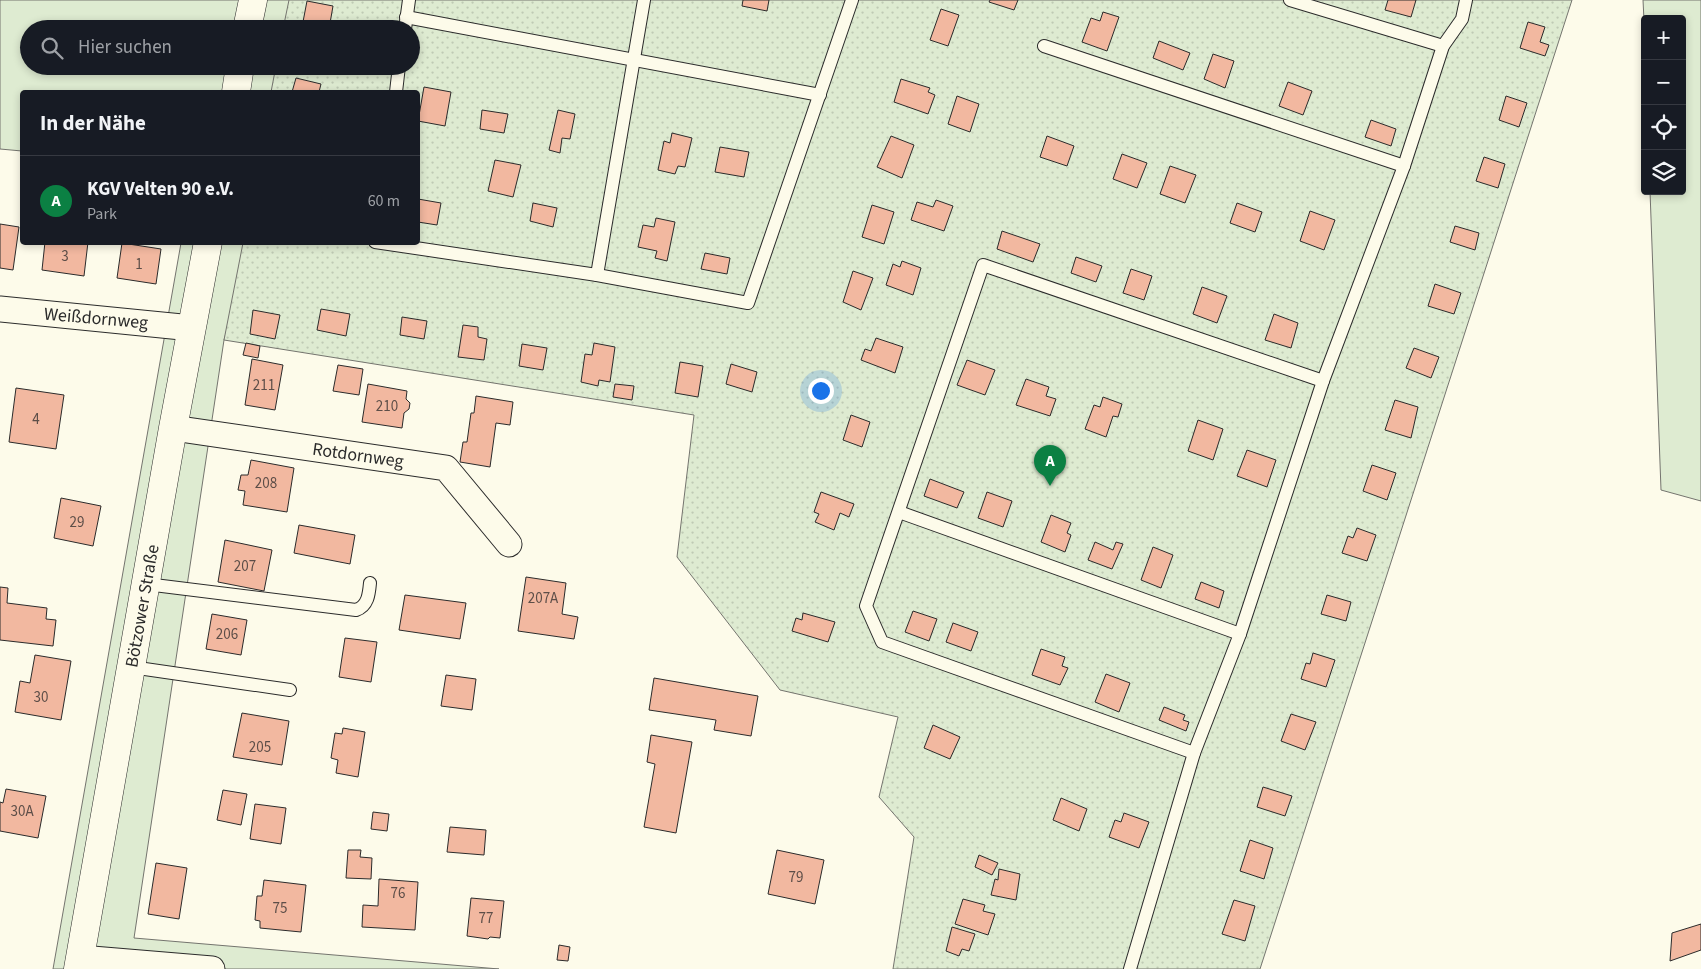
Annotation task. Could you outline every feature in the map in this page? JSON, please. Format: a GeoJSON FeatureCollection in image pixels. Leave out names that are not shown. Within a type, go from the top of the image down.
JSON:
{"type":"FeatureCollection","features":[{"type":"Feature","properties":{"kind":"street"},"geometry":{"type":"LineString","coordinates":[[249,20],[253,0]]}},
{"type":"Feature","properties":{"kind":"street"},"geometry":{"type":"LineString","coordinates":[[236,90],[239,75]]}},
{"type":"Feature","properties":{"kind":"street","name":"Bötzower Straße"},"geometry":{"type":"LineString","coordinates":[[79,963],[173,428],[207,245]]}},
{"type":"Feature","properties":{"kind":"street","name":"Weißdornweg"},"geometry":{"type":"LineString","coordinates":[[0,309],[192,328]]}},
{"type":"Feature","properties":{"kind":"street","name":"Rotdornweg"},"geometry":{"type":"LineString","coordinates":[[173,428],[446,468],[509,544]]}},
{"type":"Feature","properties":{"kind":"street"},"geometry":{"type":"LineString","coordinates":[[79,963],[212,969]]}},
{"type":"Feature","properties":{"kind":"lane"},"geometry":{"type":"LineString","coordinates":[[406,20],[409,0]]}},
{"type":"Feature","properties":{"kind":"lane"},"geometry":{"type":"LineString","coordinates":[[597,275],[644,0]]}},
{"type":"Feature","properties":{"kind":"lane"},"geometry":{"type":"LineString","coordinates":[[395,245],[597,275],[748,303],[852,0]]}},
{"type":"Feature","properties":{"kind":"lane"},"geometry":{"type":"LineString","coordinates":[[1290,0],[1443,46]]}},
{"type":"Feature","properties":{"kind":"lane"},"geometry":{"type":"LineString","coordinates":[[1130,969],[1194,753],[1240,634],[1323,381],[1404,166],[1443,46],[1462,19],[1466,0]]}},
{"type":"Feature","properties":{"kind":"lane"},"geometry":{"type":"LineString","coordinates":[[420,25],[633,59],[820,95]]}},
{"type":"Feature","properties":{"kind":"lane"},"geometry":{"type":"LineString","coordinates":[[1044,46],[1404,166]]}},
{"type":"Feature","properties":{"kind":"lane"},"geometry":{"type":"LineString","coordinates":[[396,90],[399,75]]}},
{"type":"Feature","properties":{"kind":"lane"},"geometry":{"type":"LineString","coordinates":[[1194,753],[882,642],[866,606],[983,265],[1323,381]]}},
{"type":"Feature","properties":{"kind":"lane"},"geometry":{"type":"LineString","coordinates":[[899,512],[1240,634]]}},
{"type":"Feature","properties":{"kind":"lane"},"geometry":{"type":"LineString","coordinates":[[146,584],[356,610],[366,604],[370,583]]}},
{"type":"Feature","properties":{"kind":"lane"},"geometry":{"type":"LineString","coordinates":[[131,667],[290,690]]}},
{"type":"Feature","properties":{"kind":"green space"},"geometry":{"type":"Polygon","coordinates":[[[0,0],[290,0],[287,20],[20,20],[20,75],[276,75],[273,90],[20,90],[20,151],[0,149],[0,0]]]}},
{"type":"Feature","properties":{"kind":"green space"},"geometry":{"type":"Polygon","coordinates":[[[289,0],[1572,0],[1260,969],[893,969],[914,837],[879,797],[898,717],[780,690],[677,557],[694,415],[224,340],[243,245],[420,245],[420,90],[271,90],[274,75],[420,75],[420,20],[285,20],[289,0]]]}},
{"type":"Feature","properties":{"kind":"green space"},"geometry":{"type":"Polygon","coordinates":[[[1643,0],[1701,0],[1701,501],[1661,490],[1650,195],[1686,195],[1686,15],[1644,15],[1643,0]]]}},
{"type":"Feature","properties":{"kind":"green space"},"geometry":{"type":"Polygon","coordinates":[[[181,245],[250,245],[224,340],[134,938],[499,969],[53,969],[181,245]]]}},
{"type":"Feature","properties":{"kind":"building"},"geometry":{"type":"Polygon","coordinates":[[[743,0],[769,0],[767,11],[742,6],[743,0]]]}},
{"type":"Feature","properties":{"kind":"building"},"geometry":{"type":"Polygon","coordinates":[[[990,0],[1018,0],[1014,10],[989,2],[990,0]]]}},
{"type":"Feature","properties":{"kind":"building"},"geometry":{"type":"Polygon","coordinates":[[[1388,0],[1416,0],[1411,17],[1385,10],[1388,0]]]}},
{"type":"Feature","properties":{"kind":"building"},"geometry":{"type":"Polygon","coordinates":[[[307,1],[333,6],[331,20],[303,20],[307,1]]]}},
{"type":"Feature","properties":{"kind":"building"},"geometry":{"type":"Polygon","coordinates":[[[941,9],[959,15],[948,46],[930,40],[941,9]]]}},
{"type":"Feature","properties":{"kind":"building"},"geometry":{"type":"Polygon","coordinates":[[[1103,12],[1119,17],[1107,51],[1082,42],[1091,18],[1100,21],[1103,12]]]}},
{"type":"Feature","properties":{"kind":"building"},"geometry":{"type":"Polygon","coordinates":[[[1528,22],[1545,27],[1540,42],[1549,45],[1545,56],[1520,48],[1528,22]]]}},
{"type":"Feature","properties":{"kind":"building"},"geometry":{"type":"Polygon","coordinates":[[[1159,41],[1190,53],[1183,70],[1153,58],[1159,41]]]}},
{"type":"Feature","properties":{"kind":"building"},"geometry":{"type":"Polygon","coordinates":[[[1213,54],[1234,61],[1225,88],[1204,79],[1213,54]]]}},
{"type":"Feature","properties":{"kind":"building"},"geometry":{"type":"Polygon","coordinates":[[[296,78],[321,84],[320,90],[293,90],[296,78]]]}},
{"type":"Feature","properties":{"kind":"building"},"geometry":{"type":"Polygon","coordinates":[[[901,79],[930,88],[928,92],[935,95],[928,114],[894,102],[901,79]]]}},
{"type":"Feature","properties":{"kind":"building"},"geometry":{"type":"Polygon","coordinates":[[[1288,82],[1312,91],[1303,115],[1279,106],[1288,82]]]}},
{"type":"Feature","properties":{"kind":"building"},"geometry":{"type":"Polygon","coordinates":[[[424,87],[451,92],[445,126],[420,121],[424,87]]]}},
{"type":"Feature","properties":{"kind":"building"},"geometry":{"type":"Polygon","coordinates":[[[957,96],[979,104],[970,132],[948,124],[957,96]]]}},
{"type":"Feature","properties":{"kind":"building"},"geometry":{"type":"Polygon","coordinates":[[[1506,96],[1527,103],[1519,127],[1499,120],[1506,96]]]}},
{"type":"Feature","properties":{"kind":"building"},"geometry":{"type":"Polygon","coordinates":[[[482,110],[508,114],[504,133],[480,129],[482,110]]]}},
{"type":"Feature","properties":{"kind":"building"},"geometry":{"type":"Polygon","coordinates":[[[558,110],[575,114],[570,139],[562,138],[560,153],[549,150],[558,110]]]}},
{"type":"Feature","properties":{"kind":"building"},"geometry":{"type":"Polygon","coordinates":[[[1371,120],[1396,129],[1391,146],[1365,137],[1371,120]]]}},
{"type":"Feature","properties":{"kind":"building"},"geometry":{"type":"Polygon","coordinates":[[[672,133],[692,138],[685,167],[678,166],[675,174],[658,170],[664,141],[670,143],[672,133]]]}},
{"type":"Feature","properties":{"kind":"building"},"geometry":{"type":"Polygon","coordinates":[[[891,136],[914,145],[902,178],[877,167],[891,136]]]}},
{"type":"Feature","properties":{"kind":"building"},"geometry":{"type":"Polygon","coordinates":[[[1047,136],[1074,146],[1067,166],[1040,157],[1047,136]]]}},
{"type":"Feature","properties":{"kind":"building"},"geometry":{"type":"Polygon","coordinates":[[[720,147],[749,152],[744,177],[715,172],[720,147]]]}},
{"type":"Feature","properties":{"kind":"building"},"geometry":{"type":"Polygon","coordinates":[[[1122,154],[1147,163],[1137,188],[1113,179],[1122,154]]]}},
{"type":"Feature","properties":{"kind":"building"},"geometry":{"type":"Polygon","coordinates":[[[1484,157],[1505,164],[1498,188],[1476,181],[1484,157]]]}},
{"type":"Feature","properties":{"kind":"building"},"geometry":{"type":"Polygon","coordinates":[[[495,160],[521,165],[513,197],[488,191],[495,160]]]}},
{"type":"Feature","properties":{"kind":"building"},"geometry":{"type":"Polygon","coordinates":[[[1170,166],[1196,175],[1185,203],[1160,194],[1170,166]]]}},
{"type":"Feature","properties":{"kind":"building"},"geometry":{"type":"Polygon","coordinates":[[[420,199],[441,203],[437,225],[420,222],[420,199]]]}},
{"type":"Feature","properties":{"kind":"building"},"geometry":{"type":"Polygon","coordinates":[[[936,200],[953,206],[944,231],[911,220],[917,202],[933,207],[936,200]]]}},
{"type":"Feature","properties":{"kind":"building"},"geometry":{"type":"Polygon","coordinates":[[[533,203],[557,208],[553,227],[530,221],[533,203]]]}},
{"type":"Feature","properties":{"kind":"building"},"geometry":{"type":"Polygon","coordinates":[[[1237,203],[1262,212],[1255,232],[1230,223],[1237,203]]]}},
{"type":"Feature","properties":{"kind":"building"},"geometry":{"type":"Polygon","coordinates":[[[872,205],[894,212],[884,244],[862,237],[872,205]]]}},
{"type":"Feature","properties":{"kind":"building"},"geometry":{"type":"Polygon","coordinates":[[[1310,211],[1335,220],[1324,250],[1300,241],[1310,211]]]}},
{"type":"Feature","properties":{"kind":"building"},"geometry":{"type":"Polygon","coordinates":[[[656,218],[675,222],[667,261],[655,258],[657,251],[638,247],[643,225],[654,227],[656,218]]]}},
{"type":"Feature","properties":{"kind":"building"},"geometry":{"type":"Polygon","coordinates":[[[0,224],[19,227],[13,270],[0,268],[0,224]]]}},
{"type":"Feature","properties":{"kind":"building"},"geometry":{"type":"Polygon","coordinates":[[[1455,226],[1479,233],[1475,250],[1450,242],[1455,226]]]}},
{"type":"Feature","properties":{"kind":"building"},"geometry":{"type":"Polygon","coordinates":[[[1002,231],[1040,244],[1033,262],[997,249],[1002,231]]]}},
{"type":"Feature","properties":{"kind":"building"},"geometry":{"type":"Polygon","coordinates":[[[45,245],[88,245],[84,276],[42,270],[45,245]]]}},
{"type":"Feature","properties":{"kind":"building"},"geometry":{"type":"Polygon","coordinates":[[[122,245],[161,249],[156,284],[117,278],[122,245]]]}},
{"type":"Feature","properties":{"kind":"building"},"geometry":{"type":"Polygon","coordinates":[[[705,253],[730,258],[727,274],[701,269],[705,253]]]}},
{"type":"Feature","properties":{"kind":"building"},"geometry":{"type":"Polygon","coordinates":[[[1076,257],[1102,266],[1096,282],[1071,273],[1076,257]]]}},
{"type":"Feature","properties":{"kind":"building"},"geometry":{"type":"Polygon","coordinates":[[[902,261],[921,268],[913,295],[886,285],[893,264],[900,267],[902,261]]]}},
{"type":"Feature","properties":{"kind":"building"},"geometry":{"type":"Polygon","coordinates":[[[1131,269],[1152,276],[1144,300],[1123,293],[1131,269]]]}},
{"type":"Feature","properties":{"kind":"building"},"geometry":{"type":"Polygon","coordinates":[[[853,271],[873,278],[861,310],[843,302],[853,271]]]}},
{"type":"Feature","properties":{"kind":"building"},"geometry":{"type":"Polygon","coordinates":[[[1435,284],[1461,293],[1454,314],[1428,306],[1435,284]]]}},
{"type":"Feature","properties":{"kind":"building"},"geometry":{"type":"Polygon","coordinates":[[[1202,287],[1227,296],[1217,323],[1193,314],[1202,287]]]}},
{"type":"Feature","properties":{"kind":"building"},"geometry":{"type":"Polygon","coordinates":[[[321,309],[350,314],[346,336],[317,330],[321,309]]]}},
{"type":"Feature","properties":{"kind":"building"},"geometry":{"type":"Polygon","coordinates":[[[253,310],[280,315],[275,339],[250,334],[253,310]]]}},
{"type":"Feature","properties":{"kind":"building"},"geometry":{"type":"Polygon","coordinates":[[[1274,314],[1298,323],[1291,348],[1265,340],[1274,314]]]}},
{"type":"Feature","properties":{"kind":"building"},"geometry":{"type":"Polygon","coordinates":[[[402,317],[427,321],[424,339],[400,335],[402,317]]]}},
{"type":"Feature","properties":{"kind":"building"},"geometry":{"type":"Polygon","coordinates":[[[463,325],[478,327],[478,337],[487,339],[484,360],[458,357],[463,325]]]}},
{"type":"Feature","properties":{"kind":"building"},"geometry":{"type":"Polygon","coordinates":[[[876,338],[903,347],[895,373],[861,360],[865,349],[871,351],[876,338]]]}},
{"type":"Feature","properties":{"kind":"building"},"geometry":{"type":"Polygon","coordinates":[[[246,343],[260,346],[258,358],[243,355],[246,343]]]}},
{"type":"Feature","properties":{"kind":"building"},"geometry":{"type":"Polygon","coordinates":[[[594,343],[615,347],[610,382],[599,380],[598,386],[581,382],[585,354],[592,355],[594,343]]]}},
{"type":"Feature","properties":{"kind":"building"},"geometry":{"type":"Polygon","coordinates":[[[522,344],[547,348],[543,370],[519,366],[522,344]]]}},
{"type":"Feature","properties":{"kind":"building"},"geometry":{"type":"Polygon","coordinates":[[[1414,348],[1439,357],[1431,378],[1406,368],[1414,348]]]}},
{"type":"Feature","properties":{"kind":"building"},"geometry":{"type":"Polygon","coordinates":[[[252,359],[283,365],[275,410],[245,405],[252,359]]]}},
{"type":"Feature","properties":{"kind":"building"},"geometry":{"type":"Polygon","coordinates":[[[967,360],[995,370],[985,395],[957,385],[967,360]]]}},
{"type":"Feature","properties":{"kind":"building"},"geometry":{"type":"Polygon","coordinates":[[[680,362],[703,366],[698,397],[675,393],[680,362]]]}},
{"type":"Feature","properties":{"kind":"building"},"geometry":{"type":"Polygon","coordinates":[[[731,364],[757,372],[752,392],[726,384],[731,364]]]}},
{"type":"Feature","properties":{"kind":"building"},"geometry":{"type":"Polygon","coordinates":[[[338,365],[363,369],[359,395],[333,391],[338,365]]]}},
{"type":"Feature","properties":{"kind":"building"},"geometry":{"type":"Polygon","coordinates":[[[1026,379],[1049,387],[1046,396],[1056,399],[1050,416],[1016,405],[1026,379]]]}},
{"type":"Feature","properties":{"kind":"building"},"geometry":{"type":"Polygon","coordinates":[[[368,384],[407,391],[406,399],[410,403],[409,409],[404,413],[402,428],[362,422],[368,384]]]}},
{"type":"Feature","properties":{"kind":"building"},"geometry":{"type":"Polygon","coordinates":[[[615,384],[634,386],[632,400],[613,397],[615,384]]]}},
{"type":"Feature","properties":{"kind":"building"},"geometry":{"type":"Polygon","coordinates":[[[16,388],[64,395],[56,449],[9,442],[16,388]]]}},
{"type":"Feature","properties":{"kind":"building"},"geometry":{"type":"Polygon","coordinates":[[[476,396],[513,402],[510,425],[496,423],[490,467],[460,462],[463,442],[467,442],[471,413],[474,413],[476,396]]]}},
{"type":"Feature","properties":{"kind":"building"},"geometry":{"type":"Polygon","coordinates":[[[1103,397],[1122,404],[1118,417],[1113,416],[1106,437],[1085,429],[1094,405],[1100,407],[1103,397]]]}},
{"type":"Feature","properties":{"kind":"building"},"geometry":{"type":"Polygon","coordinates":[[[1395,400],[1418,407],[1411,438],[1385,430],[1395,400]]]}},
{"type":"Feature","properties":{"kind":"building"},"geometry":{"type":"Polygon","coordinates":[[[851,415],[870,422],[862,447],[843,440],[851,415]]]}},
{"type":"Feature","properties":{"kind":"building"},"geometry":{"type":"Polygon","coordinates":[[[1198,420],[1223,429],[1213,460],[1188,451],[1198,420]]]}},
{"type":"Feature","properties":{"kind":"building"},"geometry":{"type":"Polygon","coordinates":[[[1247,450],[1276,460],[1267,487],[1237,476],[1247,450]]]}},
{"type":"Feature","properties":{"kind":"building"},"geometry":{"type":"Polygon","coordinates":[[[251,460],[294,468],[287,512],[243,505],[245,491],[238,490],[241,475],[248,475],[251,460]]]}},
{"type":"Feature","properties":{"kind":"building"},"geometry":{"type":"Polygon","coordinates":[[[1372,465],[1396,473],[1387,500],[1363,491],[1372,465]]]}},
{"type":"Feature","properties":{"kind":"building"},"geometry":{"type":"Polygon","coordinates":[[[930,479],[964,492],[957,508],[924,496],[930,479]]]}},
{"type":"Feature","properties":{"kind":"building"},"geometry":{"type":"Polygon","coordinates":[[[821,492],[854,504],[849,517],[840,513],[834,530],[815,522],[819,514],[814,512],[821,492]]]}},
{"type":"Feature","properties":{"kind":"building"},"geometry":{"type":"Polygon","coordinates":[[[987,492],[1012,501],[1003,527],[978,518],[987,492]]]}},
{"type":"Feature","properties":{"kind":"building"},"geometry":{"type":"Polygon","coordinates":[[[61,498],[101,506],[93,546],[54,538],[61,498]]]}},
{"type":"Feature","properties":{"kind":"building"},"geometry":{"type":"Polygon","coordinates":[[[1051,515],[1071,523],[1067,533],[1071,535],[1065,552],[1041,542],[1051,515]]]}},
{"type":"Feature","properties":{"kind":"building"},"geometry":{"type":"Polygon","coordinates":[[[299,525],[355,535],[350,564],[294,553],[299,525]]]}},
{"type":"Feature","properties":{"kind":"building"},"geometry":{"type":"Polygon","coordinates":[[[1357,528],[1376,535],[1367,561],[1342,553],[1348,536],[1353,538],[1357,528]]]}},
{"type":"Feature","properties":{"kind":"building"},"geometry":{"type":"Polygon","coordinates":[[[225,540],[272,550],[264,591],[218,582],[225,540]]]}},
{"type":"Feature","properties":{"kind":"building"},"geometry":{"type":"Polygon","coordinates":[[[1095,542],[1113,550],[1116,542],[1123,544],[1112,569],[1088,560],[1095,542]]]}},
{"type":"Feature","properties":{"kind":"building"},"geometry":{"type":"Polygon","coordinates":[[[1153,547],[1173,555],[1161,588],[1141,580],[1153,547]]]}},
{"type":"Feature","properties":{"kind":"building"},"geometry":{"type":"Polygon","coordinates":[[[526,577],[566,583],[562,614],[578,617],[574,639],[518,631],[526,577]]]}},
{"type":"Feature","properties":{"kind":"building"},"geometry":{"type":"Polygon","coordinates":[[[1201,582],[1224,591],[1219,608],[1195,599],[1201,582]]]}},
{"type":"Feature","properties":{"kind":"building"},"geometry":{"type":"Polygon","coordinates":[[[0,587],[8,588],[7,603],[47,608],[46,619],[56,620],[53,646],[0,640],[0,587]]]}},
{"type":"Feature","properties":{"kind":"building"},"geometry":{"type":"Polygon","coordinates":[[[405,595],[466,603],[460,639],[399,630],[405,595]]]}},
{"type":"Feature","properties":{"kind":"building"},"geometry":{"type":"Polygon","coordinates":[[[1327,595],[1351,602],[1346,621],[1321,614],[1327,595]]]}},
{"type":"Feature","properties":{"kind":"building"},"geometry":{"type":"Polygon","coordinates":[[[913,611],[937,619],[929,641],[905,632],[913,611]]]}},
{"type":"Feature","properties":{"kind":"building"},"geometry":{"type":"Polygon","coordinates":[[[803,613],[835,622],[828,642],[792,631],[796,618],[802,620],[803,613]]]}},
{"type":"Feature","properties":{"kind":"building"},"geometry":{"type":"Polygon","coordinates":[[[212,614],[247,620],[241,655],[206,649],[212,614]]]}},
{"type":"Feature","properties":{"kind":"building"},"geometry":{"type":"Polygon","coordinates":[[[953,623],[978,632],[971,651],[946,642],[953,623]]]}},
{"type":"Feature","properties":{"kind":"building"},"geometry":{"type":"Polygon","coordinates":[[[345,638],[377,642],[371,682],[339,677],[345,638]]]}},
{"type":"Feature","properties":{"kind":"building"},"geometry":{"type":"Polygon","coordinates":[[[1041,649],[1065,657],[1062,666],[1068,668],[1060,685],[1032,675],[1041,649]]]}},
{"type":"Feature","properties":{"kind":"building"},"geometry":{"type":"Polygon","coordinates":[[[1313,653],[1335,660],[1326,687],[1301,679],[1306,663],[1310,664],[1313,653]]]}},
{"type":"Feature","properties":{"kind":"building"},"geometry":{"type":"Polygon","coordinates":[[[35,655],[71,661],[61,720],[15,712],[20,681],[30,683],[35,655]]]}},
{"type":"Feature","properties":{"kind":"building"},"geometry":{"type":"Polygon","coordinates":[[[1106,674],[1130,683],[1119,712],[1095,702],[1106,674]]]}},
{"type":"Feature","properties":{"kind":"building"},"geometry":{"type":"Polygon","coordinates":[[[446,675],[476,679],[472,710],[441,706],[446,675]]]}},
{"type":"Feature","properties":{"kind":"building"},"geometry":{"type":"Polygon","coordinates":[[[654,678],[758,696],[751,736],[714,730],[716,720],[649,710],[654,678]]]}},
{"type":"Feature","properties":{"kind":"building"},"geometry":{"type":"Polygon","coordinates":[[[1164,707],[1185,715],[1183,720],[1189,722],[1186,731],[1159,720],[1164,707]]]}},
{"type":"Feature","properties":{"kind":"building"},"geometry":{"type":"Polygon","coordinates":[[[242,713],[289,721],[282,765],[233,757],[242,713]]]}},
{"type":"Feature","properties":{"kind":"building"},"geometry":{"type":"Polygon","coordinates":[[[1291,714],[1316,722],[1305,750],[1281,741],[1291,714]]]}},
{"type":"Feature","properties":{"kind":"building"},"geometry":{"type":"Polygon","coordinates":[[[933,725],[960,737],[950,759],[924,748],[933,725]]]}},
{"type":"Feature","properties":{"kind":"building"},"geometry":{"type":"Polygon","coordinates":[[[343,728],[365,732],[358,777],[336,773],[338,760],[331,758],[335,733],[342,734],[343,728]]]}},
{"type":"Feature","properties":{"kind":"building"},"geometry":{"type":"Polygon","coordinates":[[[651,735],[692,742],[676,833],[644,827],[655,764],[647,762],[651,735]]]}},
{"type":"Feature","properties":{"kind":"building"},"geometry":{"type":"Polygon","coordinates":[[[1263,787],[1292,796],[1285,816],[1257,807],[1263,787]]]}},
{"type":"Feature","properties":{"kind":"building"},"geometry":{"type":"Polygon","coordinates":[[[6,789],[46,796],[38,838],[0,831],[0,802],[3,803],[6,789]]]}},
{"type":"Feature","properties":{"kind":"building"},"geometry":{"type":"Polygon","coordinates":[[[223,790],[247,794],[241,825],[217,820],[223,790]]]}},
{"type":"Feature","properties":{"kind":"building"},"geometry":{"type":"Polygon","coordinates":[[[1061,798],[1087,809],[1079,831],[1053,820],[1061,798]]]}},
{"type":"Feature","properties":{"kind":"building"},"geometry":{"type":"Polygon","coordinates":[[[255,804],[286,808],[281,844],[250,839],[255,804]]]}},
{"type":"Feature","properties":{"kind":"building"},"geometry":{"type":"Polygon","coordinates":[[[373,812],[389,814],[387,831],[371,829],[373,812]]]}},
{"type":"Feature","properties":{"kind":"building"},"geometry":{"type":"Polygon","coordinates":[[[1124,813],[1149,822],[1139,848],[1109,837],[1115,820],[1121,822],[1124,813]]]}},
{"type":"Feature","properties":{"kind":"building"},"geometry":{"type":"Polygon","coordinates":[[[450,827],[486,830],[484,855],[447,852],[450,827]]]}},
{"type":"Feature","properties":{"kind":"building"},"geometry":{"type":"Polygon","coordinates":[[[1250,840],[1273,848],[1264,879],[1240,871],[1250,840]]]}},
{"type":"Feature","properties":{"kind":"building"},"geometry":{"type":"Polygon","coordinates":[[[348,850],[361,850],[360,857],[372,858],[371,879],[346,878],[348,850]]]}},
{"type":"Feature","properties":{"kind":"building"},"geometry":{"type":"Polygon","coordinates":[[[777,850],[824,860],[815,904],[768,894],[777,850]]]}},
{"type":"Feature","properties":{"kind":"building"},"geometry":{"type":"Polygon","coordinates":[[[979,855],[998,863],[992,875],[975,867],[979,855]]]}},
{"type":"Feature","properties":{"kind":"building"},"geometry":{"type":"Polygon","coordinates":[[[156,863],[187,868],[179,919],[148,914],[156,863]]]}},
{"type":"Feature","properties":{"kind":"building"},"geometry":{"type":"Polygon","coordinates":[[[999,869],[1020,874],[1016,900],[991,895],[995,879],[998,880],[999,869]]]}},
{"type":"Feature","properties":{"kind":"building"},"geometry":{"type":"Polygon","coordinates":[[[379,879],[418,882],[415,930],[362,927],[363,905],[378,906],[379,879]]]}},
{"type":"Feature","properties":{"kind":"building"},"geometry":{"type":"Polygon","coordinates":[[[264,880],[306,885],[301,932],[260,928],[260,921],[255,920],[257,896],[262,896],[264,880]]]}},
{"type":"Feature","properties":{"kind":"building"},"geometry":{"type":"Polygon","coordinates":[[[471,898],[504,901],[500,938],[490,937],[488,939],[467,936],[471,898]]]}},
{"type":"Feature","properties":{"kind":"building"},"geometry":{"type":"Polygon","coordinates":[[[963,899],[985,905],[983,911],[995,914],[988,935],[955,924],[963,899]]]}},
{"type":"Feature","properties":{"kind":"building"},"geometry":{"type":"Polygon","coordinates":[[[1234,900],[1255,906],[1245,941],[1222,934],[1234,900]]]}},
{"type":"Feature","properties":{"kind":"building"},"geometry":{"type":"Polygon","coordinates":[[[1701,924],[1701,950],[1670,961],[1672,933],[1701,924]]]}},
{"type":"Feature","properties":{"kind":"building"},"geometry":{"type":"Polygon","coordinates":[[[952,927],[975,934],[969,951],[962,949],[959,956],[946,951],[952,927]]]}},
{"type":"Feature","properties":{"kind":"building"},"geometry":{"type":"Polygon","coordinates":[[[559,945],[570,947],[568,961],[557,960],[559,945]]]}},
{"type":"Feature","properties":{"kind":"place","name":"KGV Velten 90 e.V."},"geometry":{"type":"Point","coordinates":[1050,486]}}]}
